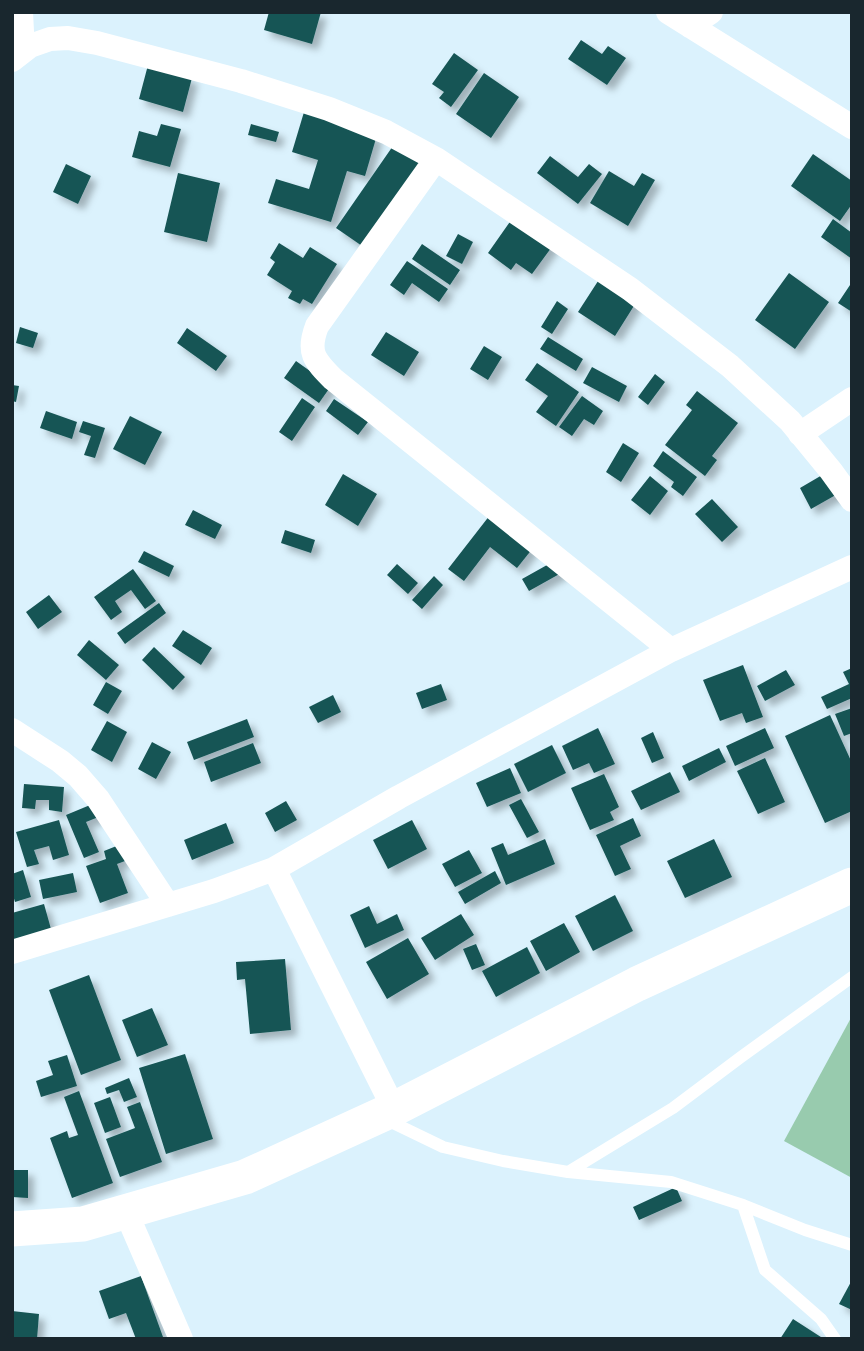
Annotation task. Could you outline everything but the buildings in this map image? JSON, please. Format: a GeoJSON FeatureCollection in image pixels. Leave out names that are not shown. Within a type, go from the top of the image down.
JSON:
{"type":"FeatureCollection","features":[{"type":"Feature","properties":{"kind":"main road"},"geometry":{"type":"LineString","coordinates":[[12,1229],[83,1224],[245,1177],[386,1113],[638,984],[852,885]]}},
{"type":"Feature","properties":{"kind":"street"},"geometry":{"type":"LineString","coordinates":[[18,56],[21,12]]}},
{"type":"Feature","properties":{"kind":"street"},"geometry":{"type":"LineString","coordinates":[[668,12],[852,127]]}},
{"type":"Feature","properties":{"kind":"street"},"geometry":{"type":"LineString","coordinates":[[690,26],[711,12]]}},
{"type":"Feature","properties":{"kind":"street"},"geometry":{"type":"LineString","coordinates":[[18,56],[30,46],[50,39],[68,38],[110,46],[242,81],[329,109],[386,132],[436,159],[631,289],[730,366],[790,421],[852,500]]}},
{"type":"Feature","properties":{"kind":"street"},"geometry":{"type":"LineString","coordinates":[[436,159],[317,326],[311,340],[316,359],[333,379],[671,650]]}},
{"type":"Feature","properties":{"kind":"street"},"geometry":{"type":"LineString","coordinates":[[800,434],[852,399]]}},
{"type":"Feature","properties":{"kind":"street"},"geometry":{"type":"LineString","coordinates":[[12,952],[214,891],[274,869],[399,797],[671,650],[852,567]]}},
{"type":"Feature","properties":{"kind":"street"},"geometry":{"type":"LineString","coordinates":[[12,730],[60,761],[85,784],[98,799],[168,905]]}},
{"type":"Feature","properties":{"kind":"street"},"geometry":{"type":"LineString","coordinates":[[274,869],[386,1113]]}},
{"type":"Feature","properties":{"kind":"street"},"geometry":{"type":"LineString","coordinates":[[126,1212],[181,1339]]}},
{"type":"Feature","properties":{"kind":"lane"},"geometry":{"type":"LineString","coordinates":[[568,1172],[673,1108],[852,977]]}},
{"type":"Feature","properties":{"kind":"lane"},"geometry":{"type":"LineString","coordinates":[[386,1113],[443,1147],[568,1172],[671,1182],[852,1245]]}},
{"type":"Feature","properties":{"kind":"lane"},"geometry":{"type":"LineString","coordinates":[[743,1205],[765,1270],[821,1319],[835,1339]]}},
{"type":"Feature","properties":{"kind":"green space"},"geometry":{"type":"Polygon","coordinates":[[[852,1016],[852,1178],[784,1141],[852,1016]]]}}]}
